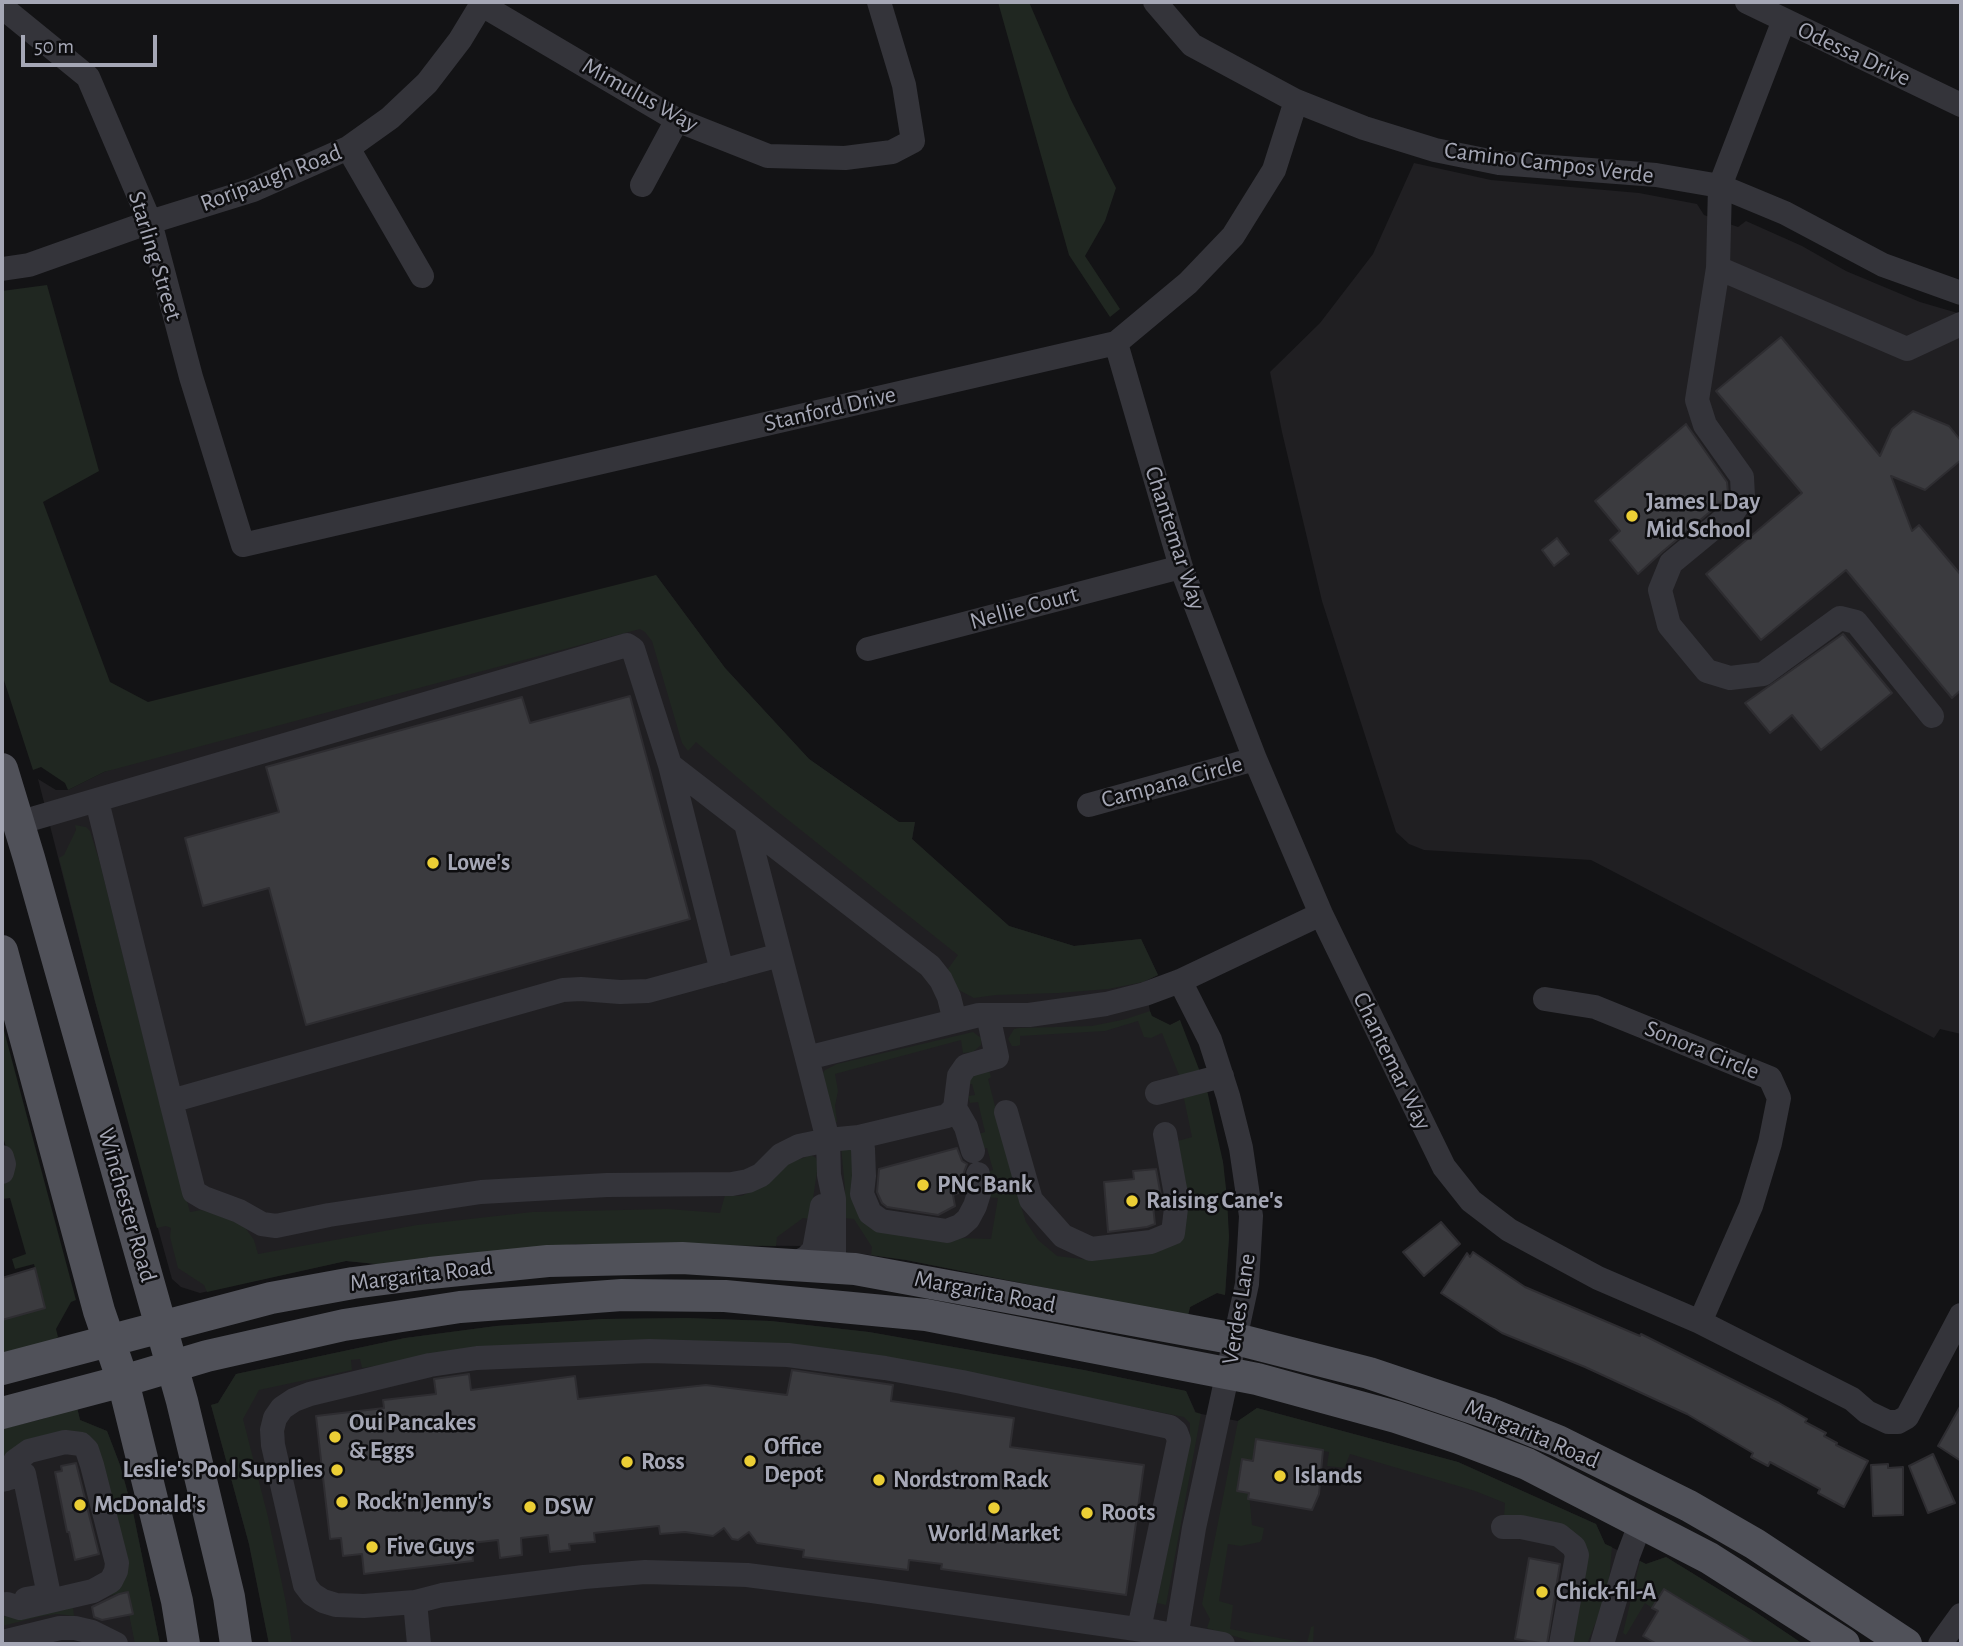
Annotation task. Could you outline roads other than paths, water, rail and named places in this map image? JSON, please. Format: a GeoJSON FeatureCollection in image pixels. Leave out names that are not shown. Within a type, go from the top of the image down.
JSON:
{"type":"FeatureCollection","features":[{"type":"Feature","properties":{"kind":"main road","name":"Winchester Road"},"geometry":{"type":"LineString","coordinates":[[2,769],[182,1401],[229,1597],[236,1644]]}},
{"type":"Feature","properties":{"kind":"main road"},"geometry":{"type":"LineString","coordinates":[[2,951],[109,1342],[123,1381],[177,1601],[184,1644]]}},
{"type":"Feature","properties":{"kind":"main road","name":"Margarita Road"},"geometry":{"type":"LineString","coordinates":[[2,1369],[271,1298],[354,1283],[493,1266],[561,1261],[681,1258],[793,1264],[909,1278],[1236,1339],[1394,1381],[1491,1414],[1558,1441],[1689,1506],[1755,1544],[1906,1644]]}},
{"type":"Feature","properties":{"kind":"main road"},"geometry":{"type":"LineString","coordinates":[[622,1296],[696,1280],[820,1288],[832,1277],[834,1268]]}},
{"type":"Feature","properties":{"kind":"main road","name":"Margarita Road"},"geometry":{"type":"LineString","coordinates":[[2,1413],[207,1356],[344,1325],[460,1307],[622,1296],[724,1296],[926,1315],[1229,1373],[1396,1418],[1459,1438],[1527,1464],[1709,1558],[1844,1644]]}},
{"type":"Feature","properties":{"kind":"street","name":"Mimulus Way"},"geometry":{"type":"LineString","coordinates":[[483,3],[677,120],[768,156],[845,158],[892,152],[913,141],[904,85],[879,2]]}},
{"type":"Feature","properties":{"kind":"street","name":"Camino Campos Verde"},"geometry":{"type":"LineString","coordinates":[[1155,2],[1192,45],[1296,102],[1364,128],[1435,150],[1499,163],[1656,175],[1720,186],[1785,213],[1883,265],[1961,293]]}},
{"type":"Feature","properties":{"kind":"street","name":"Odessa Drive"},"geometry":{"type":"LineString","coordinates":[[1747,2],[1961,105]]}},
{"type":"Feature","properties":{"kind":"street","name":"Roripaugh Road"},"geometry":{"type":"LineString","coordinates":[[2,269],[29,265],[150,222],[253,190],[348,148],[390,118],[427,83],[460,40],[483,3]]}},
{"type":"Feature","properties":{"kind":"street","name":"Starling Street"},"geometry":{"type":"LineString","coordinates":[[2,7],[88,77],[150,222],[191,377],[243,545]]}},
{"type":"Feature","properties":{"kind":"street"},"geometry":{"type":"LineString","coordinates":[[1784,20],[1720,186],[1718,268],[1697,400],[1705,425],[1742,477],[1743,497],[1734,511],[1671,563],[1660,590],[1670,625],[1707,671],[1730,678],[1763,674],[1840,618],[1856,622],[1931,716]]}},
{"type":"Feature","properties":{"kind":"street","name":"Stanford Drive"},"geometry":{"type":"LineString","coordinates":[[243,545],[1116,343],[1188,283],[1233,236],[1274,170],[1296,102]]}},
{"type":"Feature","properties":{"kind":"street"},"geometry":{"type":"LineString","coordinates":[[642,185],[677,120]]}},
{"type":"Feature","properties":{"kind":"street"},"geometry":{"type":"LineString","coordinates":[[348,148],[422,276]]}},
{"type":"Feature","properties":{"kind":"street"},"geometry":{"type":"LineString","coordinates":[[1718,268],[1907,349],[1961,324]]}},
{"type":"Feature","properties":{"kind":"street","name":"Chantemar Way"},"geometry":{"type":"LineString","coordinates":[[1116,343],[1181,567],[1255,759],[1321,914],[1444,1167],[1471,1201],[1509,1230],[1598,1278],[1700,1322],[1852,1399],[1867,1412],[1888,1422],[1898,1422],[1907,1417],[1961,1315]]}},
{"type":"Feature","properties":{"kind":"street","name":"Nellie Court"},"geometry":{"type":"LineString","coordinates":[[868,649],[1181,567]]}},
{"type":"Feature","properties":{"kind":"street"},"geometry":{"type":"LineString","coordinates":[[18,823],[626,645],[633,649],[670,765],[722,971]]}},
{"type":"Feature","properties":{"kind":"street","name":"Campana Circle"},"geometry":{"type":"LineString","coordinates":[[1089,805],[1255,759]]}},
{"type":"Feature","properties":{"kind":"street"},"geometry":{"type":"LineString","coordinates":[[670,765],[930,966],[949,997],[955,1021]]}},
{"type":"Feature","properties":{"kind":"street"},"geometry":{"type":"LineString","coordinates":[[97,801],[194,1192],[262,1224],[276,1226],[328,1215],[481,1192],[607,1185],[732,1184],[761,1175],[781,1155],[799,1146],[859,1137],[947,1116],[955,1108]]}},
{"type":"Feature","properties":{"kind":"street"},"geometry":{"type":"LineString","coordinates":[[746,824],[828,1140],[834,1199],[834,1268]]}},
{"type":"Feature","properties":{"kind":"street"},"geometry":{"type":"LineString","coordinates":[[807,1058],[955,1021],[988,1015],[1029,1015],[1106,1004],[1145,994],[1181,981],[1321,914]]}},
{"type":"Feature","properties":{"kind":"street"},"geometry":{"type":"LineString","coordinates":[[171,1101],[563,990],[648,991],[780,955]]}},
{"type":"Feature","properties":{"kind":"street","name":"Verdes Lane"},"geometry":{"type":"LineString","coordinates":[[1175,1639],[1194,1528],[1247,1284],[1251,1216],[1241,1148],[1222,1076],[1210,1040],[1181,981]]}},
{"type":"Feature","properties":{"kind":"street","name":"Sonora Circle"},"geometry":{"type":"LineString","coordinates":[[1545,999],[1595,1007],[1770,1078],[1779,1098],[1770,1143],[1751,1206],[1700,1322]]}},
{"type":"Feature","properties":{"kind":"street"},"geometry":{"type":"LineString","coordinates":[[859,1137],[863,1149],[862,1194],[870,1213],[881,1221],[947,1231],[960,1226],[968,1219],[980,1190],[966,1127],[955,1108],[959,1076],[966,1066],[997,1057],[988,1015]]}},
{"type":"Feature","properties":{"kind":"street"},"geometry":{"type":"LineString","coordinates":[[1157,1093],[1222,1076]]}},
{"type":"Feature","properties":{"kind":"street"},"geometry":{"type":"LineString","coordinates":[[1006,1112],[1031,1200],[1063,1236],[1091,1249],[1151,1242],[1174,1233],[1177,1200],[1165,1135]]}},
{"type":"Feature","properties":{"kind":"street"},"geometry":{"type":"LineString","coordinates":[[2,1157],[2,1172]]}},
{"type":"Feature","properties":{"kind":"street"},"geometry":{"type":"LineString","coordinates":[[793,1264],[806,1258],[814,1250],[830,1175]]}},
{"type":"Feature","properties":{"kind":"street"},"geometry":{"type":"LineString","coordinates":[[1139,1629],[1179,1440],[1170,1427],[885,1368],[788,1355],[649,1351],[477,1358],[430,1365],[310,1394],[282,1408],[275,1418],[272,1430],[273,1445],[305,1584],[312,1594],[336,1605],[415,1602],[442,1595],[584,1577],[700,1573],[766,1577],[1139,1629],[1175,1639],[1223,1644]]}},
{"type":"Feature","properties":{"kind":"street"},"geometry":{"type":"LineString","coordinates":[[4,1479],[15,1461],[29,1451],[65,1442],[81,1444],[87,1450],[92,1465],[117,1563],[111,1581],[93,1591],[20,1608],[4,1604]]}},
{"type":"Feature","properties":{"kind":"street"},"geometry":{"type":"LineString","coordinates":[[4,1479],[24,1474],[48,1595],[4,1604]]}},
{"type":"Feature","properties":{"kind":"street"},"geometry":{"type":"LineString","coordinates":[[1602,1644],[1640,1522]]}},
{"type":"Feature","properties":{"kind":"street"},"geometry":{"type":"LineString","coordinates":[[1503,1527],[1521,1527],[1559,1535],[1574,1547],[1577,1555],[1560,1644]]}},
{"type":"Feature","properties":{"kind":"street"},"geometry":{"type":"LineString","coordinates":[[415,1602],[419,1644]]}},
{"type":"Feature","properties":{"kind":"street"},"geometry":{"type":"LineString","coordinates":[[1940,1644],[1961,1615]]}},
{"type":"Feature","properties":{"kind":"street"},"geometry":{"type":"LineString","coordinates":[[2,1642],[60,1628],[75,1628],[92,1632],[116,1644]]}},
{"type":"Feature","properties":{"kind":"place","name":"James L Day Mid School"},"geometry":{"type":"Point","coordinates":[1632,516]}},
{"type":"Feature","properties":{"kind":"place","name":"Lowe's"},"geometry":{"type":"Point","coordinates":[433,863]}},
{"type":"Feature","properties":{"kind":"place","name":"PNC Bank"},"geometry":{"type":"Point","coordinates":[923,1185]}},
{"type":"Feature","properties":{"kind":"place","name":"Raising Cane's"},"geometry":{"type":"Point","coordinates":[1132,1201]}},
{"type":"Feature","properties":{"kind":"place","name":"Oui Pancakes & Eggs"},"geometry":{"type":"Point","coordinates":[335,1437]}},
{"type":"Feature","properties":{"kind":"place","name":"Office Depot"},"geometry":{"type":"Point","coordinates":[750,1461]}},
{"type":"Feature","properties":{"kind":"place","name":"Ross"},"geometry":{"type":"Point","coordinates":[627,1462]}},
{"type":"Feature","properties":{"kind":"place","name":"Leslie's Pool Supplies"},"geometry":{"type":"Point","coordinates":[337,1470]}},
{"type":"Feature","properties":{"kind":"place","name":"Islands"},"geometry":{"type":"Point","coordinates":[1280,1476]}},
{"type":"Feature","properties":{"kind":"place","name":"Nordstrom Rack"},"geometry":{"type":"Point","coordinates":[879,1480]}},
{"type":"Feature","properties":{"kind":"place","name":"Rock'n Jenny's"},"geometry":{"type":"Point","coordinates":[342,1502]}},
{"type":"Feature","properties":{"kind":"place","name":"McDonald's"},"geometry":{"type":"Point","coordinates":[80,1505]}},
{"type":"Feature","properties":{"kind":"place","name":"DSW"},"geometry":{"type":"Point","coordinates":[530,1507]}},
{"type":"Feature","properties":{"kind":"place","name":"World Market"},"geometry":{"type":"Point","coordinates":[994,1508]}},
{"type":"Feature","properties":{"kind":"place","name":"Roots"},"geometry":{"type":"Point","coordinates":[1087,1513]}},
{"type":"Feature","properties":{"kind":"place","name":"Five Guys"},"geometry":{"type":"Point","coordinates":[372,1547]}},
{"type":"Feature","properties":{"kind":"place","name":"Chick-fil-A"},"geometry":{"type":"Point","coordinates":[1542,1592]}}]}
